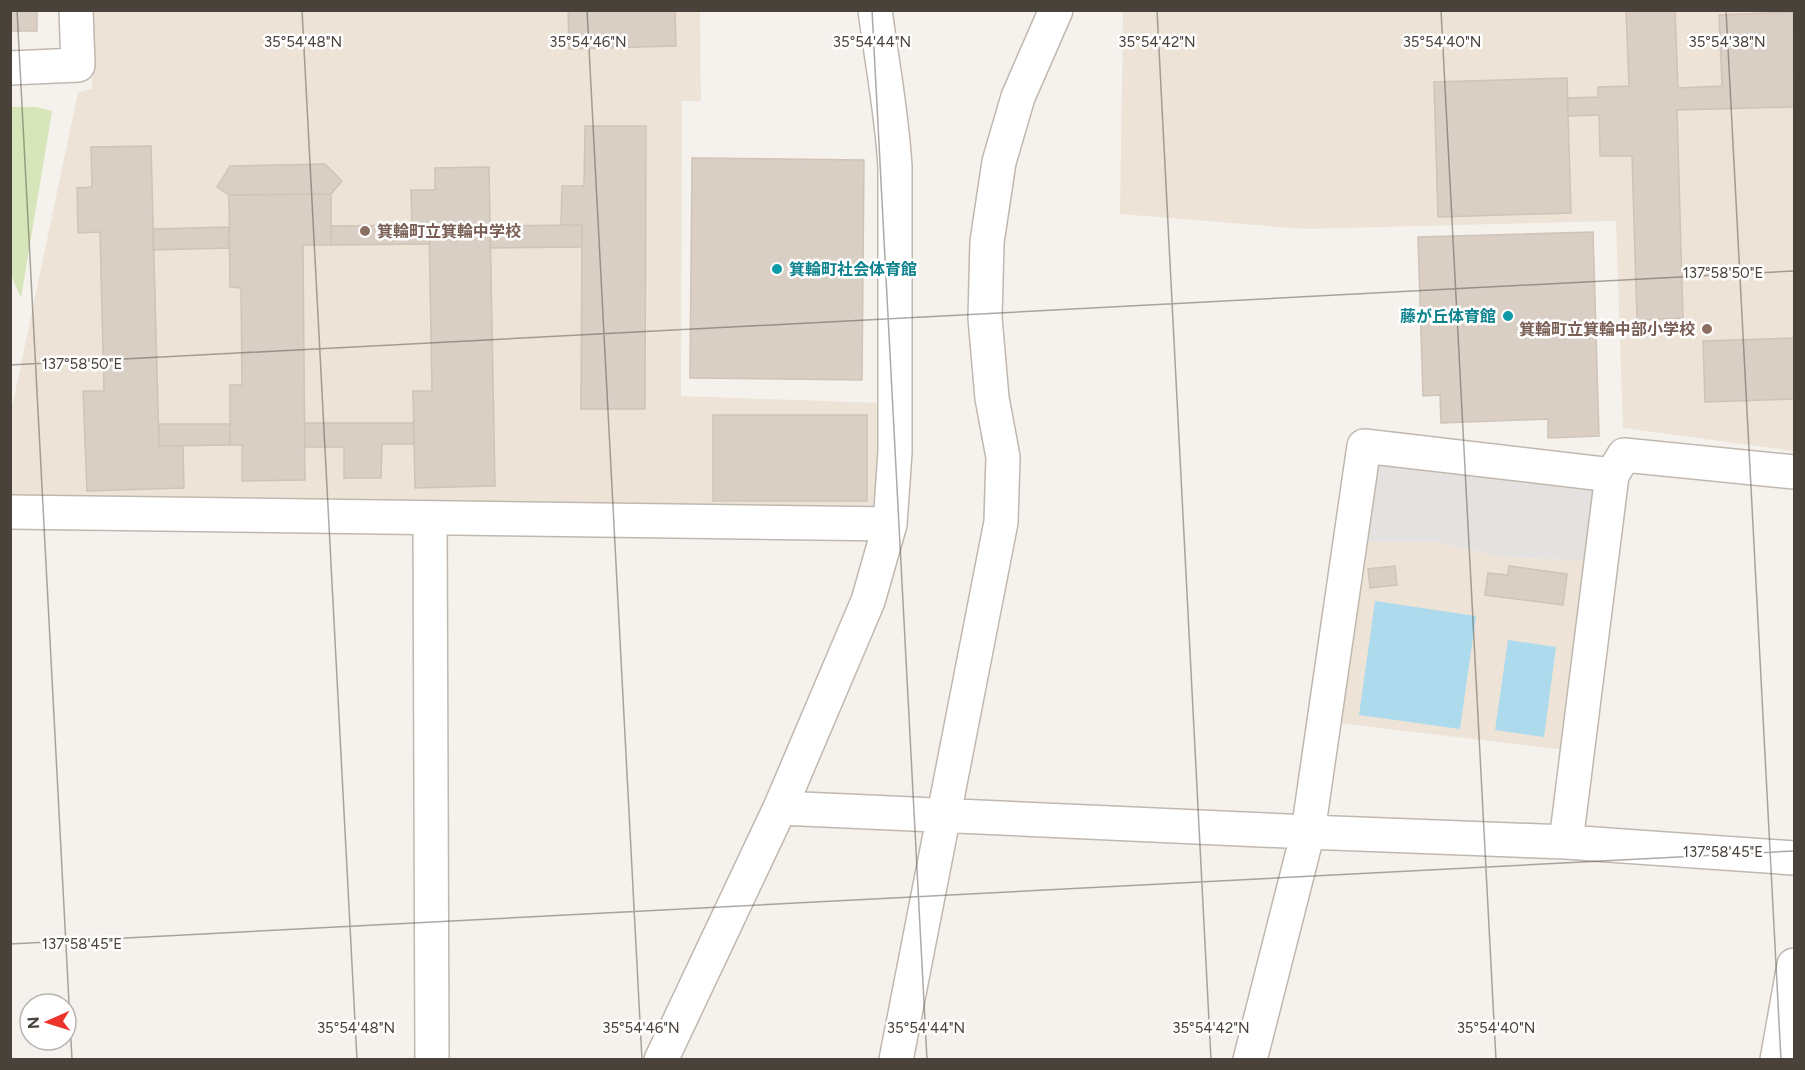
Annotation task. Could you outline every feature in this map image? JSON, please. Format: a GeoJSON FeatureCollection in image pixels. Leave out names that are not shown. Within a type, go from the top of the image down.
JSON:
{"type":"FeatureCollection","features":[{"type":"Feature","properties":{"kind":"street"},"geometry":{"type":"LineString","coordinates":[[10,68],[78,66],[76,10]]}},
{"type":"Feature","properties":{"kind":"street"},"geometry":{"type":"LineString","coordinates":[[661,1059],[780,808],[868,602],[890,524],[895,452],[895,167],[893,126],[883,76],[875,10]]}},
{"type":"Feature","properties":{"kind":"street"},"geometry":{"type":"LineString","coordinates":[[896,1059],[1001,522],[1003,457],[992,399],[985,318],[987,242],[999,162],[1018,97],[1056,10]]}},
{"type":"Feature","properties":{"kind":"street"},"geometry":{"type":"LineString","coordinates":[[1250,1059],[1308,832],[1364,446],[1612,475]]}},
{"type":"Feature","properties":{"kind":"street"},"geometry":{"type":"LineString","coordinates":[[1566,842],[1612,475],[1624,455],[1794,472]]}},
{"type":"Feature","properties":{"kind":"street"},"geometry":{"type":"LineString","coordinates":[[10,512],[890,524]]}},
{"type":"Feature","properties":{"kind":"street"},"geometry":{"type":"LineString","coordinates":[[430,518],[432,1059]]}},
{"type":"Feature","properties":{"kind":"street"},"geometry":{"type":"LineString","coordinates":[[780,808],[1566,842],[1794,858]]}},
{"type":"Feature","properties":{"kind":"street"},"geometry":{"type":"LineString","coordinates":[[1777,1059],[1794,965]]}},
{"type":"Feature","properties":{"kind":"shaded area","name":"箕輪町立箕輪中学校"},"geometry":{"type":"Polygon","coordinates":[[[93,11],[700,11],[701,101],[682,101],[681,396],[881,403],[879,513],[11,501],[11,412],[78,92],[92,89],[93,11]]]}},
{"type":"Feature","properties":{"kind":"shaded area","name":"箕輪町立箕輪中部小学校"},"geometry":{"type":"Polygon","coordinates":[[[1123,11],[1794,11],[1794,451],[1623,428],[1616,221],[1305,229],[1120,214],[1123,11]]]}},
{"type":"Feature","properties":{"kind":"shaded area"},"geometry":{"type":"Polygon","coordinates":[[[1374,459],[1600,485],[1590,561],[1501,557],[1437,542],[1363,542],[1374,459]]]}},
{"type":"Feature","properties":{"kind":"shaded area"},"geometry":{"type":"Polygon","coordinates":[[[1363,542],[1437,542],[1501,557],[1590,561],[1565,750],[1338,723],[1363,542]]]}},
{"type":"Feature","properties":{"kind":"green space"},"geometry":{"type":"Polygon","coordinates":[[[10,107],[36,107],[52,111],[21,298],[11,275],[10,107]]]}},
{"type":"Feature","properties":{"kind":"water"},"geometry":{"type":"Polygon","coordinates":[[[1375,601],[1476,616],[1460,729],[1359,715],[1375,601]]]}},
{"type":"Feature","properties":{"kind":"water"},"geometry":{"type":"Polygon","coordinates":[[[1508,640],[1556,647],[1544,737],[1495,730],[1508,640]]]}},
{"type":"Feature","properties":{"kind":"building"},"geometry":{"type":"Polygon","coordinates":[[[10,10],[37,10],[37,31],[10,31],[10,10]]]}},
{"type":"Feature","properties":{"kind":"building"},"geometry":{"type":"Polygon","coordinates":[[[568,10],[675,10],[676,46],[569,49],[568,10]]]}},
{"type":"Feature","properties":{"kind":"building"},"geometry":{"type":"Polygon","coordinates":[[[1626,10],[1675,10],[1678,88],[1722,86],[1719,15],[1793,12],[1794,107],[1677,110],[1683,318],[1637,320],[1632,156],[1600,156],[1599,115],[1568,116],[1567,98],[1598,97],[1598,87],[1629,86],[1626,10]]]}},
{"type":"Feature","properties":{"kind":"building"},"geometry":{"type":"Polygon","coordinates":[[[1567,78],[1571,213],[1438,217],[1434,82],[1567,78]]]}},
{"type":"Feature","properties":{"kind":"building"},"geometry":{"type":"Polygon","coordinates":[[[585,126],[646,126],[645,409],[581,409],[582,225],[561,225],[562,186],[584,186],[585,126]]]}},
{"type":"Feature","properties":{"kind":"building"},"geometry":{"type":"Polygon","coordinates":[[[151,146],[159,446],[183,446],[184,488],[87,491],[83,391],[104,391],[100,232],[78,233],[77,188],[92,187],[91,147],[151,146]]]}},
{"type":"Feature","properties":{"kind":"building","name":"箕輪町社会体育館"},"geometry":{"type":"Polygon","coordinates":[[[692,158],[864,160],[862,380],[690,378],[692,158]]]}},
{"type":"Feature","properties":{"kind":"building"},"geometry":{"type":"Polygon","coordinates":[[[325,164],[342,181],[331,194],[229,195],[217,187],[230,166],[325,164]]]}},
{"type":"Feature","properties":{"kind":"building"},"geometry":{"type":"Polygon","coordinates":[[[489,167],[495,486],[415,488],[413,391],[432,391],[429,225],[412,225],[411,190],[435,190],[435,168],[489,167]]]}},
{"type":"Feature","properties":{"kind":"building"},"geometry":{"type":"Polygon","coordinates":[[[331,194],[331,245],[303,245],[305,480],[242,481],[242,445],[230,445],[230,385],[242,385],[241,288],[230,287],[229,195],[331,194]]]}},
{"type":"Feature","properties":{"kind":"building"},"geometry":{"type":"Polygon","coordinates":[[[429,225],[430,244],[331,245],[331,226],[429,225]]]}},
{"type":"Feature","properties":{"kind":"building"},"geometry":{"type":"Polygon","coordinates":[[[582,225],[582,247],[490,248],[490,226],[582,225]]]}},
{"type":"Feature","properties":{"kind":"building"},"geometry":{"type":"Polygon","coordinates":[[[229,227],[229,248],[153,250],[153,229],[229,227]]]}},
{"type":"Feature","properties":{"kind":"building","name":"藤が丘体育館"},"geometry":{"type":"Polygon","coordinates":[[[1593,232],[1599,436],[1548,438],[1548,419],[1441,423],[1440,395],[1423,396],[1418,237],[1593,232]]]}},
{"type":"Feature","properties":{"kind":"building"},"geometry":{"type":"Polygon","coordinates":[[[1794,338],[1794,399],[1705,402],[1703,341],[1794,338]]]}},
{"type":"Feature","properties":{"kind":"building"},"geometry":{"type":"Polygon","coordinates":[[[713,415],[867,415],[867,501],[713,501],[713,415]]]}},
{"type":"Feature","properties":{"kind":"building"},"geometry":{"type":"Polygon","coordinates":[[[305,423],[413,423],[414,444],[382,444],[381,478],[344,478],[344,447],[305,447],[305,423]]]}},
{"type":"Feature","properties":{"kind":"building"},"geometry":{"type":"Polygon","coordinates":[[[159,424],[230,424],[230,445],[159,446],[159,424]]]}},
{"type":"Feature","properties":{"kind":"building"},"geometry":{"type":"Polygon","coordinates":[[[1395,566],[1397,585],[1370,588],[1368,569],[1395,566]]]}},
{"type":"Feature","properties":{"kind":"building"},"geometry":{"type":"Polygon","coordinates":[[[1509,566],[1567,574],[1563,605],[1485,595],[1488,573],[1508,575],[1509,566]]]}},
{"type":"Feature","properties":{"kind":"place","name":"箕輪町立箕輪中学校"},"geometry":{"type":"Point","coordinates":[365,231]}},
{"type":"Feature","properties":{"kind":"place","name":"箕輪町社会体育館"},"geometry":{"type":"Point","coordinates":[777,269]}},
{"type":"Feature","properties":{"kind":"place","name":"藤が丘体育館"},"geometry":{"type":"Point","coordinates":[1508,316]}},
{"type":"Feature","properties":{"kind":"place","name":"箕輪町立箕輪中部小学校"},"geometry":{"type":"Point","coordinates":[1707,329]}}]}
